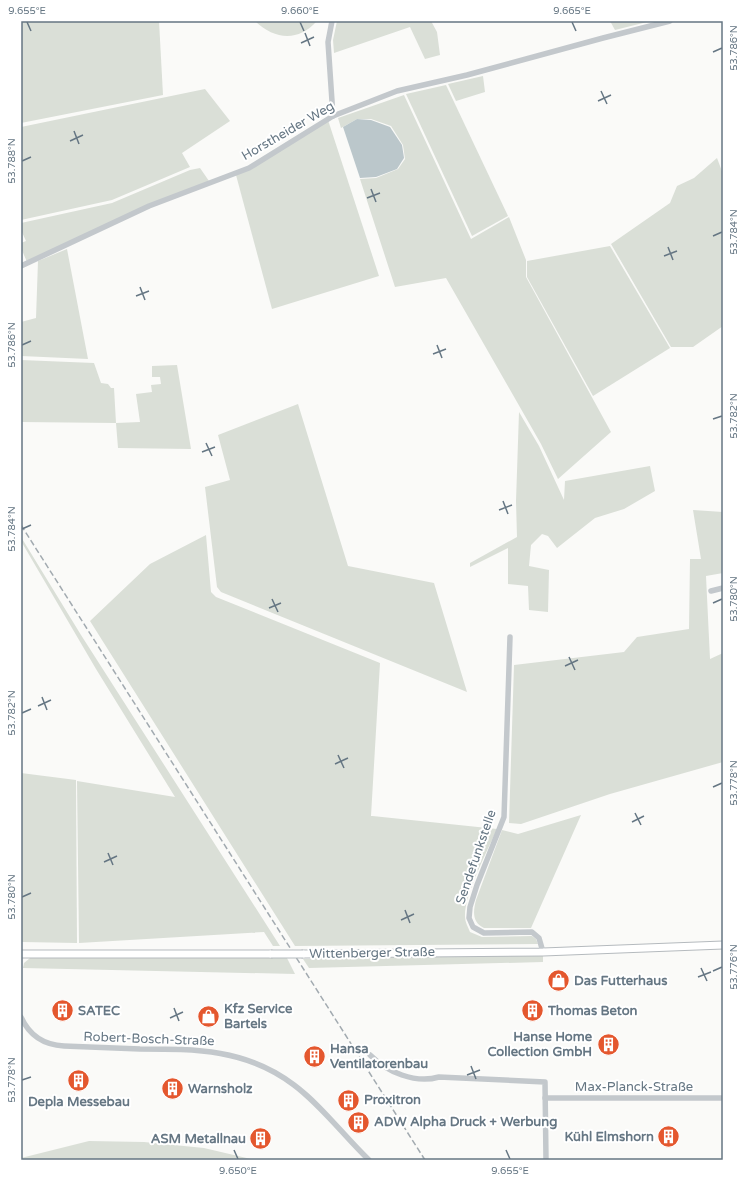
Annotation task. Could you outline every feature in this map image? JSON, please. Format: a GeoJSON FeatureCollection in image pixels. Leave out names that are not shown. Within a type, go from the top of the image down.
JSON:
{"type":"FeatureCollection","features":[{"type":"Feature","properties":{"kind":"main road","name":"Wittenberger Straße"},"geometry":{"type":"LineString","coordinates":[[21,954],[542,952],[723,946]]}},
{"type":"Feature","properties":{"kind":"street"},"geometry":{"type":"LineString","coordinates":[[332,21],[328,42],[333,116]]}},
{"type":"Feature","properties":{"kind":"street","name":"Horstheider Weg"},"geometry":{"type":"LineString","coordinates":[[21,266],[149,206],[249,168],[333,116],[397,91],[670,21]]}},
{"type":"Feature","properties":{"kind":"street"},"geometry":{"type":"LineString","coordinates":[[711,591],[723,588]]}},
{"type":"Feature","properties":{"kind":"street","name":"Sendefunkstelle"},"geometry":{"type":"LineString","coordinates":[[510,637],[504,817],[477,885],[470,907],[469,918],[473,927],[484,933],[532,932],[539,938],[542,952]]}},
{"type":"Feature","properties":{"kind":"street","name":"Robert-Bosch-Straße"},"geometry":{"type":"LineString","coordinates":[[21,1017],[28,1030],[42,1041],[50,1044],[62,1046],[204,1051],[232,1056],[255,1063],[281,1076],[299,1089],[369,1160]]}},
{"type":"Feature","properties":{"kind":"street"},"geometry":{"type":"LineString","coordinates":[[370,1055],[387,1069],[414,1078],[429,1080],[439,1077],[545,1082],[546,1160]]}},
{"type":"Feature","properties":{"kind":"street","name":"Max-Planck-Straße"},"geometry":{"type":"LineString","coordinates":[[545,1098],[723,1098]]}},
{"type":"Feature","properties":{"kind":"shaded area"},"geometry":{"type":"Polygon","coordinates":[[[21,21],[159,21],[163,95],[21,123],[21,21]]]}},
{"type":"Feature","properties":{"kind":"shaded area"},"geometry":{"type":"Polygon","coordinates":[[[255,21],[317,21],[302,33],[286,36],[270,32],[255,21]]]}},
{"type":"Feature","properties":{"kind":"shaded area"},"geometry":{"type":"Polygon","coordinates":[[[337,21],[431,21],[437,32],[440,55],[425,59],[410,27],[334,53],[333,40],[337,21]]]}},
{"type":"Feature","properties":{"kind":"shaded area"},"geometry":{"type":"Polygon","coordinates":[[[610,21],[651,21],[615,30],[610,21]]]}},
{"type":"Feature","properties":{"kind":"shaded area"},"geometry":{"type":"Polygon","coordinates":[[[483,76],[485,92],[456,101],[448,84],[483,76]]]}},
{"type":"Feature","properties":{"kind":"shaded area"},"geometry":{"type":"Polygon","coordinates":[[[446,85],[508,216],[472,236],[406,94],[446,85]]]}},
{"type":"Feature","properties":{"kind":"shaded area"},"geometry":{"type":"Polygon","coordinates":[[[205,89],[230,121],[182,153],[190,167],[112,200],[21,220],[21,127],[205,89]]]}},
{"type":"Feature","properties":{"kind":"shaded area"},"geometry":{"type":"Polygon","coordinates":[[[404,95],[471,239],[509,217],[526,260],[526,277],[611,432],[558,479],[541,444],[446,278],[395,287],[360,179],[376,178],[398,169],[405,159],[403,145],[391,126],[371,119],[357,119],[341,128],[338,118],[404,95]]]}},
{"type":"Feature","properties":{"kind":"shaded area"},"geometry":{"type":"Polygon","coordinates":[[[357,119],[371,120],[390,127],[402,145],[404,158],[397,169],[376,177],[360,178],[343,127],[357,119]]]}},
{"type":"Feature","properties":{"kind":"shaded area"},"geometry":{"type":"Polygon","coordinates":[[[328,120],[379,276],[272,309],[236,175],[328,120]]]}},
{"type":"Feature","properties":{"kind":"shaded area"},"geometry":{"type":"Polygon","coordinates":[[[717,158],[723,174],[723,326],[693,347],[671,347],[611,244],[670,203],[677,186],[694,178],[717,158]]]}},
{"type":"Feature","properties":{"kind":"shaded area"},"geometry":{"type":"Polygon","coordinates":[[[200,168],[209,181],[27,262],[21,248],[21,243],[26,241],[21,230],[21,223],[112,203],[190,170],[200,168]]]}},
{"type":"Feature","properties":{"kind":"shaded area"},"geometry":{"type":"Polygon","coordinates":[[[610,246],[670,348],[593,396],[527,277],[527,261],[610,246]]]}},
{"type":"Feature","properties":{"kind":"shaded area"},"geometry":{"type":"Polygon","coordinates":[[[67,249],[88,359],[21,356],[21,322],[36,318],[38,261],[67,249]]]}},
{"type":"Feature","properties":{"kind":"shaded area"},"geometry":{"type":"Polygon","coordinates":[[[21,360],[94,363],[101,383],[108,384],[111,388],[114,388],[116,423],[21,422],[21,360]]]}},
{"type":"Feature","properties":{"kind":"shaded area"},"geometry":{"type":"Polygon","coordinates":[[[177,365],[191,449],[118,448],[116,423],[140,422],[136,394],[152,392],[151,385],[161,384],[160,377],[152,377],[152,366],[177,365]]]}},
{"type":"Feature","properties":{"kind":"shaded area"},"geometry":{"type":"Polygon","coordinates":[[[298,404],[348,566],[434,583],[467,692],[221,592],[217,587],[205,487],[230,480],[218,435],[298,404]]]}},
{"type":"Feature","properties":{"kind":"shaded area"},"geometry":{"type":"Polygon","coordinates":[[[519,412],[539,446],[564,500],[565,481],[650,466],[655,491],[624,509],[595,518],[557,548],[548,536],[542,534],[531,545],[529,566],[549,570],[548,612],[529,610],[528,586],[508,584],[508,548],[470,567],[470,563],[517,537],[516,501],[519,412]]]}},
{"type":"Feature","properties":{"kind":"shaded area"},"geometry":{"type":"Polygon","coordinates":[[[693,510],[723,512],[723,573],[706,576],[710,659],[723,653],[723,762],[610,794],[521,824],[509,823],[514,665],[624,652],[637,637],[689,629],[690,559],[701,559],[693,510]]]}},
{"type":"Feature","properties":{"kind":"shaded area"},"geometry":{"type":"Polygon","coordinates":[[[206,535],[211,592],[216,597],[380,663],[371,816],[497,829],[468,897],[465,917],[466,923],[470,932],[482,937],[532,936],[536,939],[538,944],[295,946],[90,621],[150,564],[206,535]]]}},
{"type":"Feature","properties":{"kind":"shaded area"},"geometry":{"type":"Polygon","coordinates":[[[21,537],[81,635],[280,946],[273,946],[264,932],[79,943],[77,781],[175,797],[96,669],[21,541],[21,537]]]}},
{"type":"Feature","properties":{"kind":"shaded area"},"geometry":{"type":"Polygon","coordinates":[[[21,773],[76,780],[77,943],[22,942],[21,773]]]}},
{"type":"Feature","properties":{"kind":"shaded area"},"geometry":{"type":"Polygon","coordinates":[[[581,815],[531,928],[484,928],[480,926],[475,920],[474,916],[475,904],[502,830],[518,834],[581,815]]]}},
{"type":"Feature","properties":{"kind":"shaded area"},"geometry":{"type":"Polygon","coordinates":[[[543,955],[543,962],[309,968],[303,959],[543,955]]]}},
{"type":"Feature","properties":{"kind":"shaded area"},"geometry":{"type":"Polygon","coordinates":[[[30,958],[287,958],[295,974],[23,968],[24,963],[30,958]]]}},
{"type":"Feature","properties":{"kind":"shaded area"},"geometry":{"type":"Polygon","coordinates":[[[89,1141],[144,1142],[204,1148],[255,1160],[21,1160],[21,1158],[89,1141]]]}},
{"type":"Feature","properties":{"kind":"railway"},"geometry":{"type":"LineString","coordinates":[[21,525],[425,1160]]}},
{"type":"Feature","properties":{"kind":"place","name":"Das Futterhaus"},"geometry":{"type":"Point","coordinates":[559,981]}},
{"type":"Feature","properties":{"kind":"place","name":"SATEC"},"geometry":{"type":"Point","coordinates":[62,1011]}},
{"type":"Feature","properties":{"kind":"place","name":"Thomas Beton"},"geometry":{"type":"Point","coordinates":[532,1011]}},
{"type":"Feature","properties":{"kind":"place","name":"Kfz Service Bartels"},"geometry":{"type":"Point","coordinates":[208,1016]}},
{"type":"Feature","properties":{"kind":"place","name":"Hanse Home Collection GmbH"},"geometry":{"type":"Point","coordinates":[608,1044]}},
{"type":"Feature","properties":{"kind":"place","name":"Hansa Ventilatorenbau"},"geometry":{"type":"Point","coordinates":[315,1056]}},
{"type":"Feature","properties":{"kind":"place","name":"Depla Messebau"},"geometry":{"type":"Point","coordinates":[79,1080]}},
{"type":"Feature","properties":{"kind":"place","name":"Warnsholz"},"geometry":{"type":"Point","coordinates":[173,1089]}},
{"type":"Feature","properties":{"kind":"place","name":"Proxitron"},"geometry":{"type":"Point","coordinates":[349,1100]}},
{"type":"Feature","properties":{"kind":"place","name":"ADW Alpha Druck + Werbung"},"geometry":{"type":"Point","coordinates":[358,1122]}},
{"type":"Feature","properties":{"kind":"place","name":"Kühl Elmshorn"},"geometry":{"type":"Point","coordinates":[669,1137]}},
{"type":"Feature","properties":{"kind":"place","name":"ASM Metallnau"},"geometry":{"type":"Point","coordinates":[261,1139]}}]}
